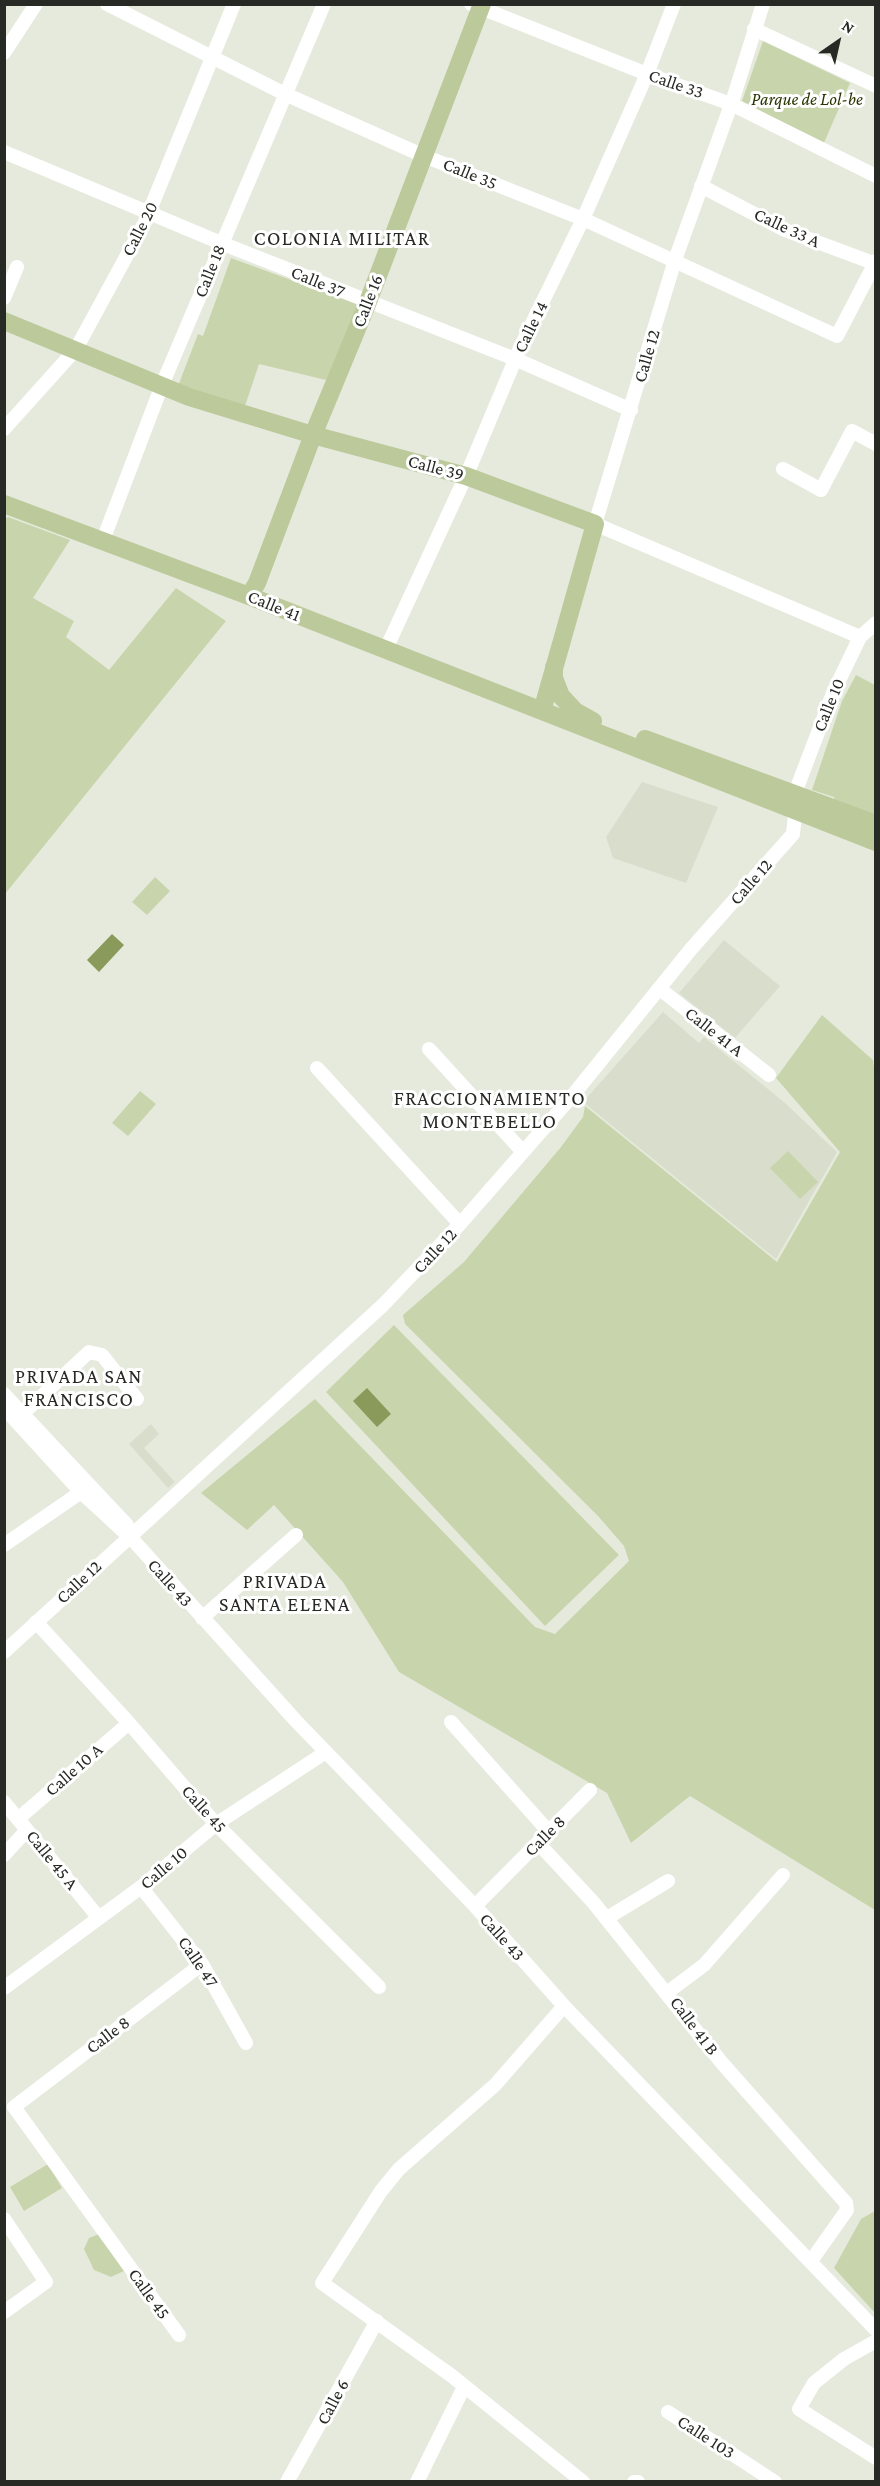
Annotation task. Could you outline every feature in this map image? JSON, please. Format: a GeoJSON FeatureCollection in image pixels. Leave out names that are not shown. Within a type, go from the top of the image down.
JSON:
{"type":"FeatureCollection","features":[{"type":"Feature","properties":{"kind":"main road","name":"Calle 16"},"geometry":{"type":"LineString","coordinates":[[249,596],[257,583],[313,435],[368,302],[478,6]]}},
{"type":"Feature","properties":{"kind":"main road","name":"Calle 39"},"geometry":{"type":"LineString","coordinates":[[4,321],[207,403],[313,435],[466,476],[595,524]]}},
{"type":"Feature","properties":{"kind":"main road","name":"Calle 41"},"geometry":{"type":"LineString","coordinates":[[4,504],[249,596],[542,711],[797,804]]}},
{"type":"Feature","properties":{"kind":"main road","name":"Calle 12"},"geometry":{"type":"LineString","coordinates":[[542,711],[595,524]]}},
{"type":"Feature","properties":{"kind":"main road"},"geometry":{"type":"LineString","coordinates":[[494,692],[518,694],[533,690],[544,681],[554,666]]}},
{"type":"Feature","properties":{"kind":"main road"},"geometry":{"type":"LineString","coordinates":[[554,666],[554,678],[561,696],[582,715],[797,804],[876,842]]}},
{"type":"Feature","properties":{"kind":"main road"},"geometry":{"type":"LineString","coordinates":[[797,804],[876,824]]}},
{"type":"Feature","properties":{"kind":"street"},"geometry":{"type":"LineString","coordinates":[[4,53],[36,4]]}},
{"type":"Feature","properties":{"kind":"street","name":"Calle 35"},"geometry":{"type":"LineString","coordinates":[[108,4],[285,94],[424,156],[583,219],[837,336],[875,263]]}},
{"type":"Feature","properties":{"kind":"street","name":"Calle 20"},"geometry":{"type":"LineString","coordinates":[[4,429],[76,349],[149,212],[234,4]]}},
{"type":"Feature","properties":{"kind":"street","name":"Calle 18"},"geometry":{"type":"LineString","coordinates":[[103,540],[162,386],[324,4]]}},
{"type":"Feature","properties":{"kind":"street","name":"Calle 14"},"geometry":{"type":"LineString","coordinates":[[386,649],[466,476],[515,359],[583,219],[647,75],[674,4]]}},
{"type":"Feature","properties":{"kind":"street","name":"Calle 12"},"geometry":{"type":"LineString","coordinates":[[595,524],[675,260],[731,104],[763,4]]}},
{"type":"Feature","properties":{"kind":"street","name":"Calle 33"},"geometry":{"type":"LineString","coordinates":[[478,6],[647,75],[731,104],[876,176]]}},
{"type":"Feature","properties":{"kind":"street"},"geometry":{"type":"LineString","coordinates":[[754,29],[876,86]]}},
{"type":"Feature","properties":{"kind":"street","name":"Calle 37"},"geometry":{"type":"LineString","coordinates":[[4,152],[221,243],[515,359],[631,410]]}},
{"type":"Feature","properties":{"kind":"street","name":"Calle 33 A"},"geometry":{"type":"LineString","coordinates":[[701,186],[785,230],[875,263]]}},
{"type":"Feature","properties":{"kind":"street"},"geometry":{"type":"LineString","coordinates":[[4,298],[17,267]]}},
{"type":"Feature","properties":{"kind":"street"},"geometry":{"type":"LineString","coordinates":[[783,469],[821,490],[852,430],[876,444]]}},
{"type":"Feature","properties":{"kind":"street","name":"Calle 39"},"geometry":{"type":"LineString","coordinates":[[595,524],[860,637]]}},
{"type":"Feature","properties":{"kind":"street","name":"Calle 10"},"geometry":{"type":"LineString","coordinates":[[797,804],[798,785],[833,693],[860,637],[876,623]]}},
{"type":"Feature","properties":{"kind":"street","name":"Calle 12"},"geometry":{"type":"LineString","coordinates":[[4,1652],[383,1305],[460,1224],[793,834],[797,804]]}},
{"type":"Feature","properties":{"kind":"street","name":"Calle 41 A"},"geometry":{"type":"LineString","coordinates":[[660,989],[769,1074]]}},
{"type":"Feature","properties":{"kind":"street"},"geometry":{"type":"LineString","coordinates":[[429,1049],[523,1152]]}},
{"type":"Feature","properties":{"kind":"street"},"geometry":{"type":"LineString","coordinates":[[317,1068],[460,1224]]}},
{"type":"Feature","properties":{"kind":"street"},"geometry":{"type":"LineString","coordinates":[[20,1417],[89,1352],[102,1355],[137,1399]]}},
{"type":"Feature","properties":{"kind":"street"},"geometry":{"type":"LineString","coordinates":[[4,1394],[20,1417]]}},
{"type":"Feature","properties":{"kind":"street"},"geometry":{"type":"LineString","coordinates":[[4,1408],[20,1417]]}},
{"type":"Feature","properties":{"kind":"street","name":"Calle 43"},"geometry":{"type":"LineString","coordinates":[[20,1417],[202,1618],[326,1752],[475,1906],[564,2006],[876,2330]]}},
{"type":"Feature","properties":{"kind":"street"},"geometry":{"type":"LineString","coordinates":[[4,1545],[85,1489]]}},
{"type":"Feature","properties":{"kind":"street"},"geometry":{"type":"LineString","coordinates":[[202,1618],[296,1535]]}},
{"type":"Feature","properties":{"kind":"street","name":"Calle 45"},"geometry":{"type":"LineString","coordinates":[[36,1622],[129,1723],[216,1824],[379,1988]]}},
{"type":"Feature","properties":{"kind":"street"},"geometry":{"type":"LineString","coordinates":[[451,1722],[549,1833]]}},
{"type":"Feature","properties":{"kind":"street","name":"Calle 10 A"},"geometry":{"type":"LineString","coordinates":[[19,1818],[129,1723]]}},
{"type":"Feature","properties":{"kind":"street","name":"Calle 10"},"geometry":{"type":"LineString","coordinates":[[4,1988],[141,1887],[216,1824],[326,1752]]}},
{"type":"Feature","properties":{"kind":"street","name":"Calle 8"},"geometry":{"type":"LineString","coordinates":[[475,1906],[590,1790]]}},
{"type":"Feature","properties":{"kind":"street","name":"Calle 45 A"},"geometry":{"type":"LineString","coordinates":[[4,1802],[99,1918]]}},
{"type":"Feature","properties":{"kind":"street"},"geometry":{"type":"LineString","coordinates":[[4,1855],[27,1830]]}},
{"type":"Feature","properties":{"kind":"street","name":"Calle 41 B"},"geometry":{"type":"LineString","coordinates":[[538,1843],[607,1918],[734,2078],[846,2203],[847,2210],[811,2261]]}},
{"type":"Feature","properties":{"kind":"street"},"geometry":{"type":"LineString","coordinates":[[668,1992],[704,1965],[783,1875]]}},
{"type":"Feature","properties":{"kind":"street"},"geometry":{"type":"LineString","coordinates":[[607,1918],[668,1881]]}},
{"type":"Feature","properties":{"kind":"street","name":"Calle 47"},"geometry":{"type":"LineString","coordinates":[[141,1887],[202,1964],[246,2043]]}},
{"type":"Feature","properties":{"kind":"street","name":"Calle 8"},"geometry":{"type":"LineString","coordinates":[[14,2107],[202,1964]]}},
{"type":"Feature","properties":{"kind":"street"},"geometry":{"type":"LineString","coordinates":[[564,2006],[495,2085],[399,2169],[381,2191],[322,2283],[377,2320],[583,2481]]}},
{"type":"Feature","properties":{"kind":"street","name":"Calle 45"},"geometry":{"type":"LineString","coordinates":[[14,2107],[179,2335]]}},
{"type":"Feature","properties":{"kind":"street"},"geometry":{"type":"LineString","coordinates":[[4,2219],[46,2282],[4,2312]]}},
{"type":"Feature","properties":{"kind":"street","name":"Calle 6"},"geometry":{"type":"LineString","coordinates":[[287,2481],[377,2320]]}},
{"type":"Feature","properties":{"kind":"street"},"geometry":{"type":"LineString","coordinates":[[876,2341],[844,2359],[814,2383],[799,2409],[876,2458]]}},
{"type":"Feature","properties":{"kind":"street"},"geometry":{"type":"LineString","coordinates":[[417,2481],[464,2387]]}},
{"type":"Feature","properties":{"kind":"street","name":"Calle 103"},"geometry":{"type":"LineString","coordinates":[[668,2412],[775,2481]]}},
{"type":"Feature","properties":{"kind":"shaded area"},"geometry":{"type":"Polygon","coordinates":[[[642,782],[718,807],[686,883],[613,858],[606,837],[642,782]]]}},
{"type":"Feature","properties":{"kind":"shaded area"},"geometry":{"type":"Polygon","coordinates":[[[112,934],[124,945],[99,972],[87,960],[112,934]]]}},
{"type":"Feature","properties":{"kind":"shaded area"},"geometry":{"type":"Polygon","coordinates":[[[724,940],[780,986],[735,1038],[679,993],[724,940]]]}},
{"type":"Feature","properties":{"kind":"shaded area"},"geometry":{"type":"Polygon","coordinates":[[[663,1012],[699,1043],[704,1037],[785,1103],[837,1152],[776,1259],[583,1102],[663,1012]]]}},
{"type":"Feature","properties":{"kind":"shaded area"},"geometry":{"type":"Polygon","coordinates":[[[367,1388],[391,1414],[377,1427],[353,1401],[367,1388]]]}},
{"type":"Feature","properties":{"kind":"shaded area"},"geometry":{"type":"Polygon","coordinates":[[[151,1424],[159,1434],[144,1448],[175,1482],[168,1488],[129,1444],[151,1424]]]}},
{"type":"Feature","properties":{"kind":"green space","name":"Parque de Lol-be"},"geometry":{"type":"Polygon","coordinates":[[[763,41],[850,83],[823,145],[742,101],[763,41]]]}},
{"type":"Feature","properties":{"kind":"green space"},"geometry":{"type":"Polygon","coordinates":[[[231,258],[362,306],[326,380],[259,364],[244,409],[178,386],[198,334],[203,336],[231,258]]]}},
{"type":"Feature","properties":{"kind":"green space"},"geometry":{"type":"Polygon","coordinates":[[[8,517],[70,540],[33,598],[74,621],[66,637],[109,670],[176,588],[226,621],[5,894],[4,520],[8,517]]]}},
{"type":"Feature","properties":{"kind":"green space"},"geometry":{"type":"Polygon","coordinates":[[[856,675],[875,685],[875,818],[835,804],[834,797],[812,790],[842,701],[856,675]]]}},
{"type":"Feature","properties":{"kind":"green space"},"geometry":{"type":"Polygon","coordinates":[[[155,877],[170,891],[147,915],[132,902],[155,877]]]}},
{"type":"Feature","properties":{"kind":"green space"},"geometry":{"type":"Polygon","coordinates":[[[822,1015],[873,1060],[876,1081],[875,1910],[690,1796],[631,1843],[607,1793],[399,1672],[343,1582],[274,1505],[247,1530],[201,1493],[315,1399],[535,1627],[555,1634],[629,1561],[624,1546],[598,1516],[405,1324],[403,1315],[464,1262],[561,1147],[583,1117],[585,1106],[777,1262],[840,1152],[776,1078],[822,1015]]]}},
{"type":"Feature","properties":{"kind":"green space"},"geometry":{"type":"Polygon","coordinates":[[[140,1091],[156,1104],[128,1136],[112,1123],[140,1091]]]}},
{"type":"Feature","properties":{"kind":"green space"},"geometry":{"type":"Polygon","coordinates":[[[788,1151],[818,1182],[800,1199],[770,1168],[788,1151]]]}},
{"type":"Feature","properties":{"kind":"green space"},"geometry":{"type":"Polygon","coordinates":[[[394,1325],[619,1555],[545,1626],[326,1392],[394,1325]]]}},
{"type":"Feature","properties":{"kind":"green space"},"geometry":{"type":"Polygon","coordinates":[[[48,2164],[62,2188],[24,2211],[10,2187],[48,2164]]]}},
{"type":"Feature","properties":{"kind":"green space"},"geometry":{"type":"Polygon","coordinates":[[[875,2211],[875,2313],[834,2268],[861,2219],[875,2211]]]}},
{"type":"Feature","properties":{"kind":"green space"},"geometry":{"type":"Polygon","coordinates":[[[99,2234],[124,2271],[111,2277],[94,2270],[84,2249],[89,2238],[99,2234]]]}},
{"type":"Feature","properties":{"kind":"district","name":"COLONIA MILITAR"},"geometry":{"type":"Point","coordinates":[342,239]}},
{"type":"Feature","properties":{"kind":"district","name":"FRACCIONAMIENTO MONTEBELLO"},"geometry":{"type":"Point","coordinates":[490,1110]}},
{"type":"Feature","properties":{"kind":"district","name":"PRIVADA SAN FRANCISCO"},"geometry":{"type":"Point","coordinates":[79,1388]}},
{"type":"Feature","properties":{"kind":"district","name":"PRIVADA SANTA ELENA"},"geometry":{"type":"Point","coordinates":[285,1594]}}]}
